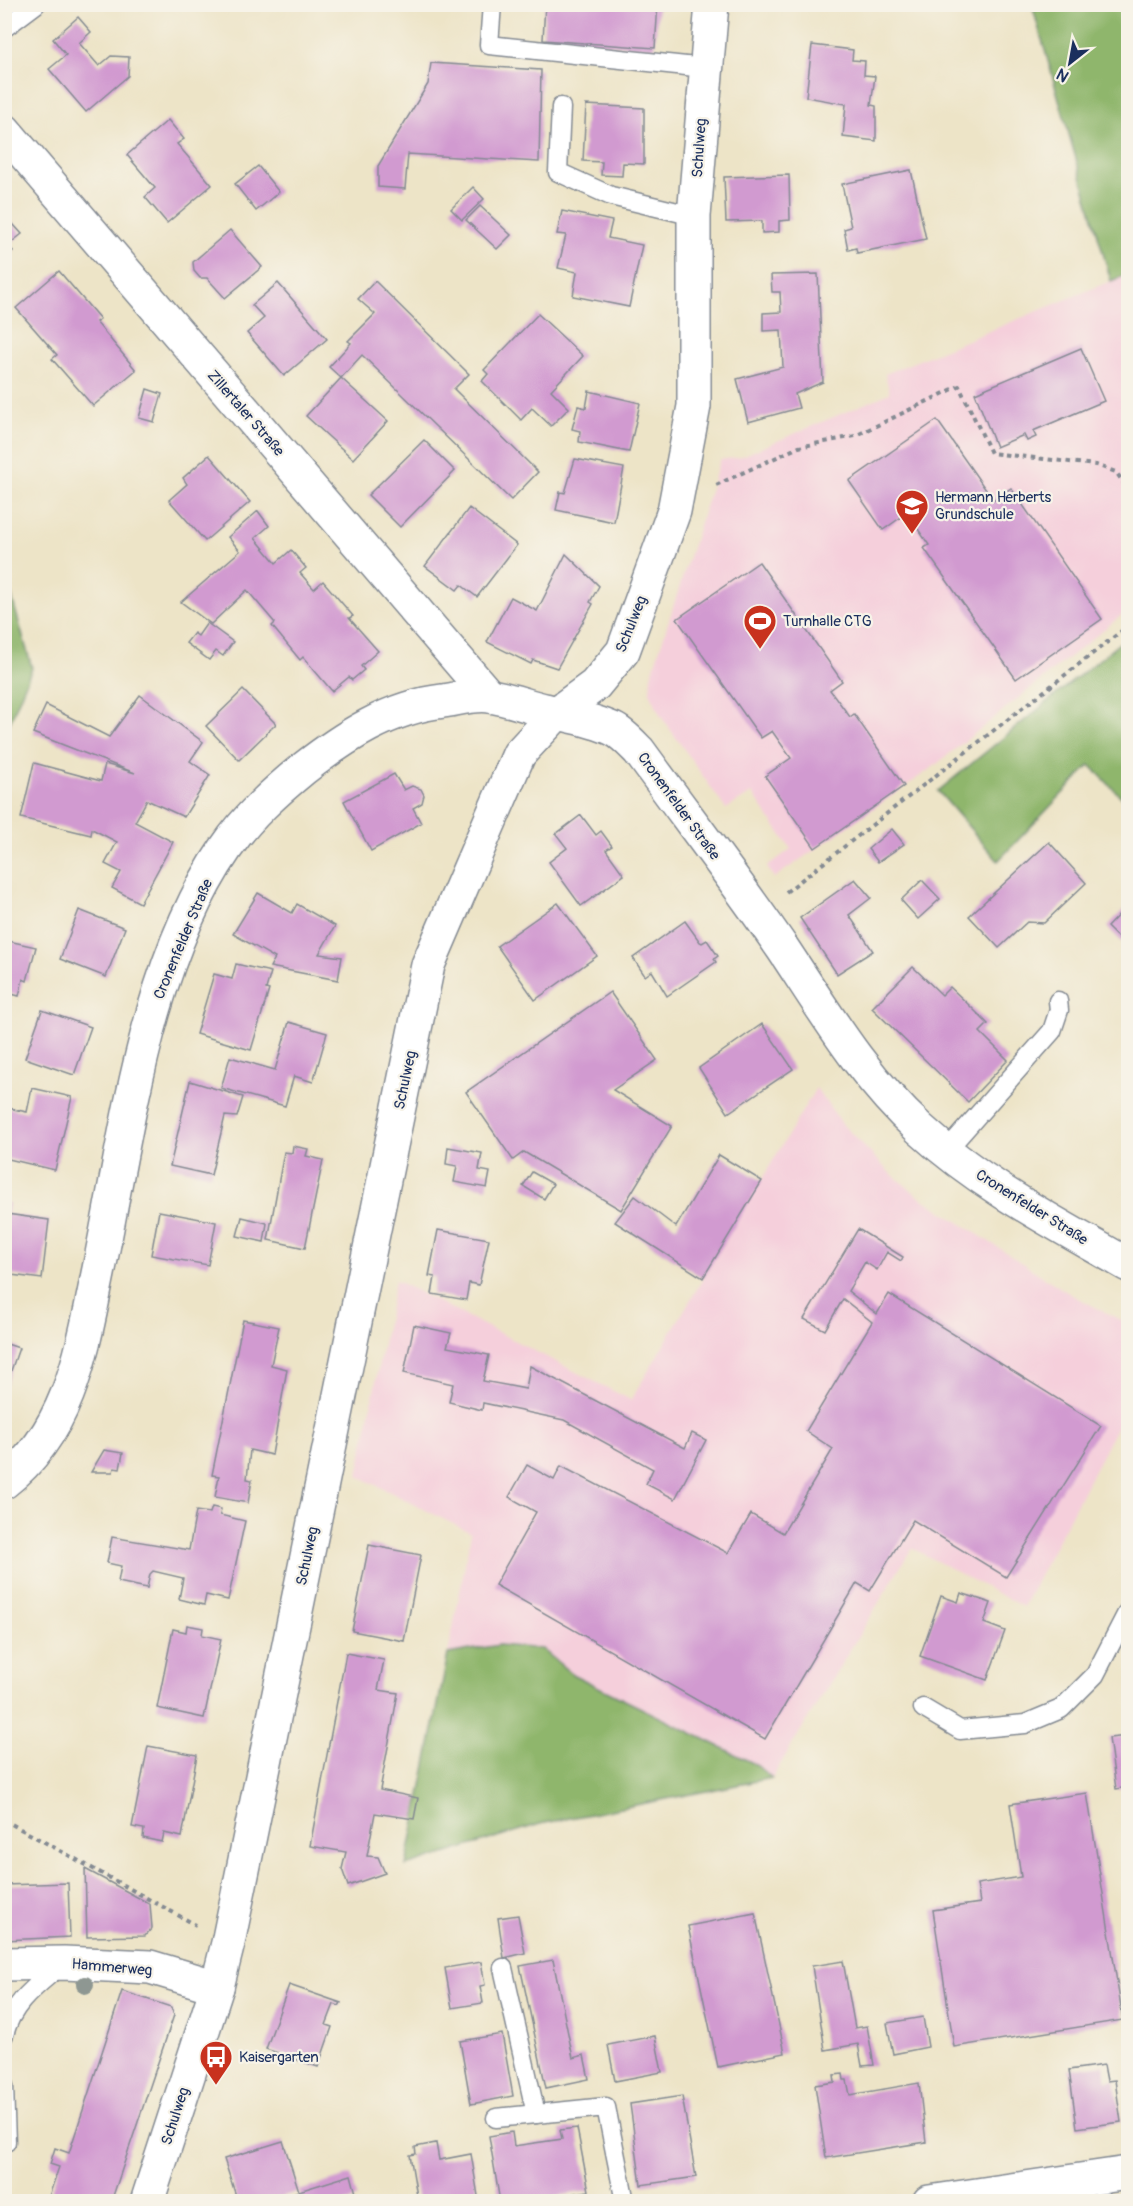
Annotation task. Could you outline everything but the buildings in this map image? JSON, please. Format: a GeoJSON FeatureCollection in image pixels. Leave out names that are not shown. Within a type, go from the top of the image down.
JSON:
{"type":"FeatureCollection","features":[{"type":"Feature","properties":{"kind":"street","name":"Schulweg"},"geometry":{"type":"LineString","coordinates":[[147,2202],[217,1987],[228,1943],[428,965],[519,754],[557,713],[595,685],[623,651],[674,511],[694,406],[694,216],[712,4]]}},
{"type":"Feature","properties":{"kind":"street","name":"Zillertaler Straße"},"geometry":{"type":"LineString","coordinates":[[4,130],[488,696]]}},
{"type":"Feature","properties":{"kind":"street","name":"Cronenfelder Straße"},"geometry":{"type":"LineString","coordinates":[[4,1482],[32,1456],[51,1429],[67,1399],[82,1352],[138,1068],[157,998],[201,889],[226,848],[252,815],[291,779],[327,750],[368,724],[423,703],[488,696],[582,717],[616,730],[639,751],[758,914],[852,1053],[887,1096],[946,1151],[1011,1197],[1128,1264]]}},
{"type":"Feature","properties":{"kind":"street","name":"Hammerweg"},"geometry":{"type":"LineString","coordinates":[[4,1964],[64,1963],[150,1968],[217,1987]]}},
{"type":"Feature","properties":{"kind":"street"},"geometry":{"type":"LineString","coordinates":[[928,2202],[1128,2173]]}},
{"type":"Feature","properties":{"kind":"lane"},"geometry":{"type":"LineString","coordinates":[[4,28],[36,4]]}},
{"type":"Feature","properties":{"kind":"lane"},"geometry":{"type":"LineString","coordinates":[[492,4],[489,45],[705,68]]}},
{"type":"Feature","properties":{"kind":"lane"},"geometry":{"type":"LineString","coordinates":[[561,107],[558,172],[611,196],[694,216]]}},
{"type":"Feature","properties":{"kind":"lane"},"geometry":{"type":"LineString","coordinates":[[946,1151],[1052,1031],[1059,1010],[1058,1001]]}},
{"type":"Feature","properties":{"kind":"lane"},"geometry":{"type":"LineString","coordinates":[[923,1708],[960,1730],[1025,1724],[1061,1709],[1095,1675],[1128,1611]]}},
{"type":"Feature","properties":{"kind":"lane"},"geometry":{"type":"LineString","coordinates":[[4,2035],[9,2018],[22,1998],[64,1963]]}},
{"type":"Feature","properties":{"kind":"lane"},"geometry":{"type":"LineString","coordinates":[[503,1968],[536,2114]]}},
{"type":"Feature","properties":{"kind":"lane"},"geometry":{"type":"LineString","coordinates":[[4,2086],[6,2142]]}},
{"type":"Feature","properties":{"kind":"lane"},"geometry":{"type":"LineString","coordinates":[[496,2118],[606,2107],[625,2202]]}},
{"type":"Feature","properties":{"kind":"path"},"geometry":{"type":"LineString","coordinates":[[678,487],[717,485],[799,447],[855,436],[959,386],[991,453],[1096,465],[1116,472],[1128,489]]}},
{"type":"Feature","properties":{"kind":"path"},"geometry":{"type":"LineString","coordinates":[[758,914],[1128,626]]}},
{"type":"Feature","properties":{"kind":"path"},"geometry":{"type":"LineString","coordinates":[[4,1820],[228,1943]]}},
{"type":"Feature","properties":{"kind":"shaded area","name":"Hermann Herberts Grundschule"},"geometry":{"type":"Polygon","coordinates":[[[1128,274],[1128,610],[933,767],[774,878],[767,867],[791,849],[752,793],[726,809],[660,715],[650,692],[651,676],[720,460],[740,457],[890,393],[885,374],[1128,274]]]}},
{"type":"Feature","properties":{"kind":"shaded area"},"geometry":{"type":"Polygon","coordinates":[[[816,1088],[843,1125],[889,1172],[920,1197],[1070,1294],[1128,1324],[1128,1405],[1023,1607],[912,1548],[772,1778],[755,1764],[572,1673],[542,1649],[499,1645],[448,1654],[471,1533],[358,1476],[395,1280],[631,1400],[816,1088]]]}},
{"type":"Feature","properties":{"kind":"green space"},"geometry":{"type":"Polygon","coordinates":[[[1032,5],[1128,5],[1128,274],[1111,281],[1032,5]]]}},
{"type":"Feature","properties":{"kind":"green space"},"geometry":{"type":"Polygon","coordinates":[[[4,570],[32,668],[5,734],[4,734],[4,570]]]}},
{"type":"Feature","properties":{"kind":"green space"},"geometry":{"type":"Polygon","coordinates":[[[1128,636],[1128,804],[1090,765],[998,861],[938,791],[1128,636]]]}},
{"type":"Feature","properties":{"kind":"green space"},"geometry":{"type":"Polygon","coordinates":[[[499,1645],[542,1649],[572,1674],[755,1764],[772,1778],[540,1824],[406,1866],[448,1654],[499,1645]]]}},
{"type":"Feature","properties":{"kind":"place","name":"Hermann Herberts Grundschule"},"geometry":{"type":"Point","coordinates":[912,535]}},
{"type":"Feature","properties":{"kind":"place","name":"Turnhalle CTG"},"geometry":{"type":"Point","coordinates":[760,650]}},
{"type":"Feature","properties":{"kind":"place","name":"Kaisergarten"},"geometry":{"type":"Point","coordinates":[216,2086]}}]}
